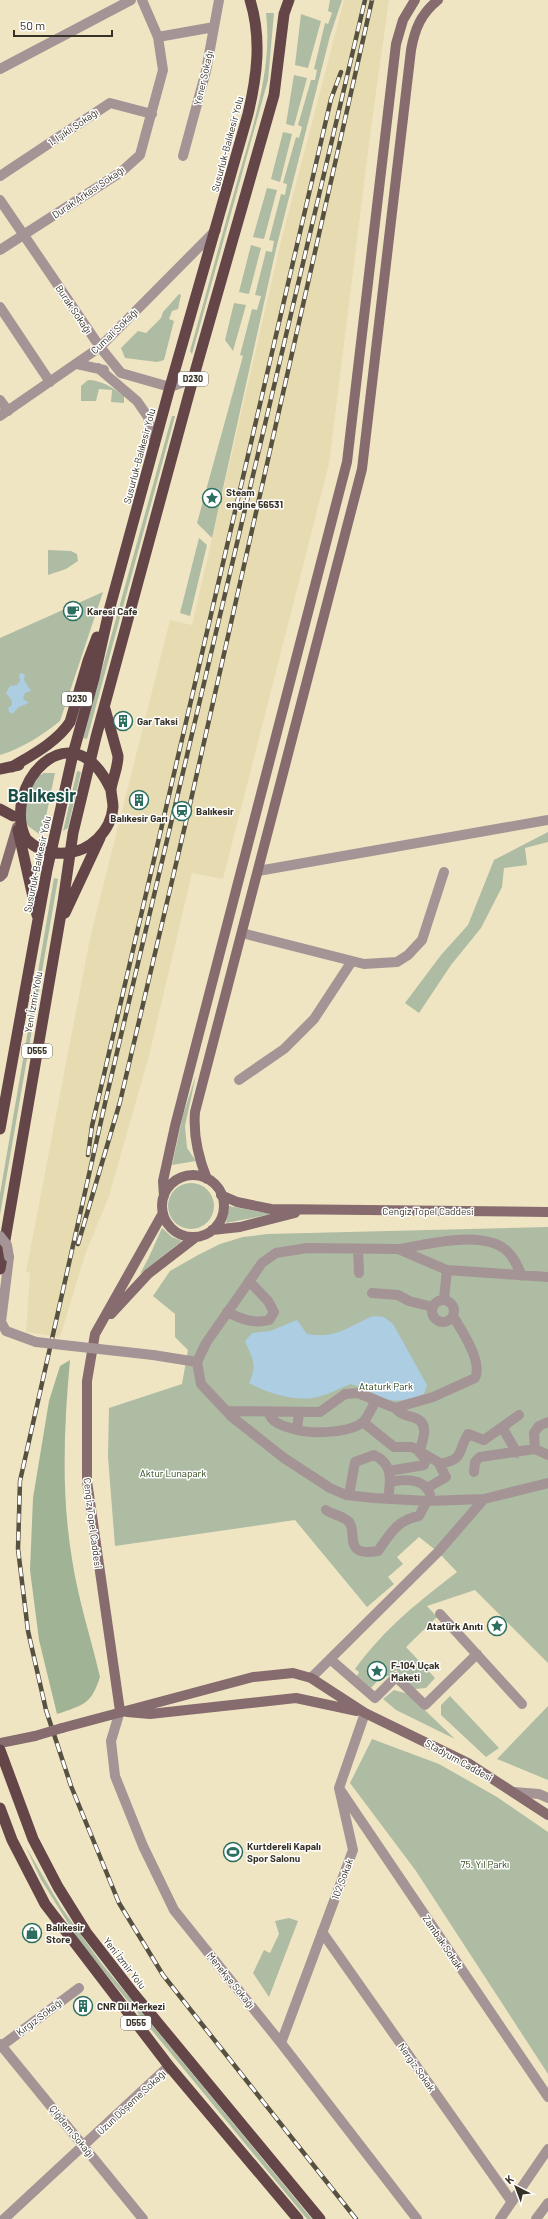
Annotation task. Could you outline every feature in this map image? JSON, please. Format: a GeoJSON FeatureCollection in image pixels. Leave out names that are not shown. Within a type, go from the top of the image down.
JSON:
{"type":"FeatureCollection","features":[{"type":"Feature","properties":{"kind":"highway","name":"Susurluk-Balıkesir Yolu"},"geometry":{"type":"LineString","coordinates":[[38,920],[51,852],[73,754],[94,678],[110,607],[170,387],[216,230],[255,83],[258,51],[256,21],[250,0]]}},
{"type":"Feature","properties":{"kind":"highway","name":"D230"},"geometry":{"type":"LineString","coordinates":[[91,759],[193,379],[274,95],[284,14],[289,0]]}},
{"type":"Feature","properties":{"kind":"highway","name":"D230"},"geometry":{"type":"LineString","coordinates":[[0,769],[12,767],[40,749],[65,729],[70,722],[88,661],[110,607]]}},
{"type":"Feature","properties":{"kind":"highway"},"geometry":{"type":"LineString","coordinates":[[105,706],[109,730],[118,756],[118,764],[111,790]]}},
{"type":"Feature","properties":{"kind":"highway"},"geometry":{"type":"LineString","coordinates":[[57,934],[100,837],[109,823],[113,807],[111,790],[104,774],[91,759],[73,754],[61,753],[43,756],[32,763],[17,781],[12,795],[13,816],[17,827],[27,840],[40,849],[51,852],[70,853],[87,847],[100,837]]}},
{"type":"Feature","properties":{"kind":"highway","name":"Yeni İzmir Yolu"},"geometry":{"type":"LineString","coordinates":[[0,1269],[73,833],[91,759]]}},
{"type":"Feature","properties":{"kind":"highway"},"geometry":{"type":"LineString","coordinates":[[12,767],[32,763]]}},
{"type":"Feature","properties":{"kind":"highway"},"geometry":{"type":"LineString","coordinates":[[0,809],[13,816]]}},
{"type":"Feature","properties":{"kind":"highway","name":"D555"},"geometry":{"type":"LineString","coordinates":[[17,827],[38,920]]}},
{"type":"Feature","properties":{"kind":"highway","name":"Yeni İzmir Yolu"},"geometry":{"type":"LineString","coordinates":[[0,1129],[38,920]]}},
{"type":"Feature","properties":{"kind":"highway","name":"Yeni İzmir Yolu"},"geometry":{"type":"LineString","coordinates":[[0,1750],[33,1839],[58,1887],[86,1932],[138,2000],[320,2219]]}},
{"type":"Feature","properties":{"kind":"highway","name":"D555"},"geometry":{"type":"LineString","coordinates":[[0,1808],[12,1840],[45,1904],[169,2066],[298,2219]]}},
{"type":"Feature","properties":{"kind":"main road","name":"Cengiz Topel Caddesi"},"geometry":{"type":"LineString","coordinates":[[120,1711],[87,1481],[87,1381],[95,1334],[163,1213],[163,1181],[175,1126],[345,474],[396,44],[403,20],[415,0]]}},
{"type":"Feature","properties":{"kind":"main road"},"geometry":{"type":"LineString","coordinates":[[207,1179],[201,1164],[193,1130],[195,1112],[362,469],[411,50],[414,34],[420,17],[438,0]]}},
{"type":"Feature","properties":{"kind":"main road"},"geometry":{"type":"LineString","coordinates":[[0,877],[3,874],[17,827]]}},
{"type":"Feature","properties":{"kind":"main road"},"geometry":{"type":"LineString","coordinates":[[164,1196],[168,1188],[182,1178],[199,1176],[207,1179]]}},
{"type":"Feature","properties":{"kind":"main road","name":"Cengiz Topel Caddesi"},"geometry":{"type":"LineString","coordinates":[[207,1179],[213,1183],[221,1195],[253,1207],[309,1210],[548,1212]]}},
{"type":"Feature","properties":{"kind":"main road"},"geometry":{"type":"LineString","coordinates":[[212,1230],[221,1217],[223,1202],[221,1195]]}},
{"type":"Feature","properties":{"kind":"main road","name":"Cengiz Topel Caddesi"},"geometry":{"type":"LineString","coordinates":[[95,1334],[128,1294],[148,1274],[196,1237],[212,1230],[240,1227],[309,1210]]}},
{"type":"Feature","properties":{"kind":"main road"},"geometry":{"type":"LineString","coordinates":[[163,1213],[166,1222],[179,1234],[196,1237]]}},
{"type":"Feature","properties":{"kind":"main road"},"geometry":{"type":"LineString","coordinates":[[0,1743],[34,1736],[120,1711],[253,1677],[293,1674],[311,1678],[365,1713]]}},
{"type":"Feature","properties":{"kind":"main road"},"geometry":{"type":"LineString","coordinates":[[120,1711],[150,1714],[296,1698],[365,1713]]}},
{"type":"Feature","properties":{"kind":"main road","name":"Stadyum Caddesi"},"geometry":{"type":"LineString","coordinates":[[365,1713],[468,1763],[548,1815]]}},
{"type":"Feature","properties":{"kind":"street"},"geometry":{"type":"LineString","coordinates":[[0,70],[131,0]]}},
{"type":"Feature","properties":{"kind":"street","name":"Durak Arkası Sokağı"},"geometry":{"type":"LineString","coordinates":[[0,250],[122,172],[140,155],[163,70],[158,37],[142,0]]}},
{"type":"Feature","properties":{"kind":"street","name":"Yener Sokağı"},"geometry":{"type":"LineString","coordinates":[[183,156],[206,71],[219,0]]}},
{"type":"Feature","properties":{"kind":"street"},"geometry":{"type":"LineString","coordinates":[[158,37],[214,27]]}},
{"type":"Feature","properties":{"kind":"street","name":"1. Işıklı Sokağı"},"geometry":{"type":"LineString","coordinates":[[0,176],[110,103],[152,114]]}},
{"type":"Feature","properties":{"kind":"street","name":"Burak Sokağı"},"geometry":{"type":"LineString","coordinates":[[0,200],[100,347],[121,373]]}},
{"type":"Feature","properties":{"kind":"street","name":"Cumali Sokağı"},"geometry":{"type":"LineString","coordinates":[[4,414],[100,347],[216,230]]}},
{"type":"Feature","properties":{"kind":"street"},"geometry":{"type":"LineString","coordinates":[[0,308],[50,382]]}},
{"type":"Feature","properties":{"kind":"street"},"geometry":{"type":"LineString","coordinates":[[77,364],[121,373],[170,387],[193,379]]}},
{"type":"Feature","properties":{"kind":"street"},"geometry":{"type":"LineString","coordinates":[[98,368],[137,401],[148,417],[155,444]]}},
{"type":"Feature","properties":{"kind":"street"},"geometry":{"type":"LineString","coordinates":[[0,400],[4,414]]}},
{"type":"Feature","properties":{"kind":"street"},"geometry":{"type":"LineString","coordinates":[[258,871],[548,820]]}},
{"type":"Feature","properties":{"kind":"street"},"geometry":{"type":"LineString","coordinates":[[242,933],[364,964],[384,964],[397,962],[408,955],[422,940],[444,872]]}},
{"type":"Feature","properties":{"kind":"street"},"geometry":{"type":"LineString","coordinates":[[239,1080],[284,1049],[314,1018],[352,961]]}},
{"type":"Feature","properties":{"kind":"street"},"geometry":{"type":"LineString","coordinates":[[0,1236],[7,1245],[9,1257],[0,1315],[1,1322],[6,1331],[36,1342],[153,1355],[197,1362]]}},
{"type":"Feature","properties":{"kind":"street"},"geometry":{"type":"LineString","coordinates":[[522,1276],[516,1262],[506,1250],[493,1243],[479,1239],[398,1249],[307,1248],[276,1254],[262,1263],[206,1343],[197,1362],[201,1384],[227,1411],[284,1458],[330,1488],[349,1495],[430,1501],[484,1499],[548,1483]]}},
{"type":"Feature","properties":{"kind":"street"},"geometry":{"type":"LineString","coordinates":[[358,1249],[359,1273]]}},
{"type":"Feature","properties":{"kind":"street"},"geometry":{"type":"LineString","coordinates":[[398,1249],[447,1270],[548,1277]]}},
{"type":"Feature","properties":{"kind":"street"},"geometry":{"type":"LineString","coordinates":[[444,1299],[447,1270]]}},
{"type":"Feature","properties":{"kind":"street"},"geometry":{"type":"LineString","coordinates":[[227,1312],[240,1318],[260,1322],[269,1320],[274,1312],[268,1301],[249,1281]]}},
{"type":"Feature","properties":{"kind":"street"},"geometry":{"type":"LineString","coordinates":[[372,1293],[398,1295],[409,1301],[433,1307]]}},
{"type":"Feature","properties":{"kind":"street"},"geometry":{"type":"LineString","coordinates":[[444,1299],[437,1302],[433,1307],[433,1314],[440,1321],[448,1321],[453,1316]]}},
{"type":"Feature","properties":{"kind":"street"},"geometry":{"type":"LineString","coordinates":[[395,1408],[433,1397],[475,1378],[477,1373],[473,1353],[453,1316],[453,1305],[444,1299]]}},
{"type":"Feature","properties":{"kind":"street"},"geometry":{"type":"LineString","coordinates":[[227,1411],[320,1412],[346,1394],[358,1393],[395,1408],[406,1416],[416,1418],[424,1428],[425,1434],[419,1452]]}},
{"type":"Feature","properties":{"kind":"street"},"geometry":{"type":"LineString","coordinates":[[268,1412],[271,1418],[278,1424],[309,1433],[327,1432],[354,1427],[363,1422],[376,1400]]}},
{"type":"Feature","properties":{"kind":"street"},"geometry":{"type":"LineString","coordinates":[[297,1430],[299,1412]]}},
{"type":"Feature","properties":{"kind":"street"},"geometry":{"type":"LineString","coordinates":[[440,1464],[453,1462],[459,1456],[468,1434],[484,1440],[519,1415]]}},
{"type":"Feature","properties":{"kind":"street"},"geometry":{"type":"LineString","coordinates":[[363,1422],[394,1447]]}},
{"type":"Feature","properties":{"kind":"street"},"geometry":{"type":"LineString","coordinates":[[535,1449],[534,1433],[540,1426],[548,1422]]}},
{"type":"Feature","properties":{"kind":"street"},"geometry":{"type":"LineString","coordinates":[[502,1427],[517,1452]]}},
{"type":"Feature","properties":{"kind":"street"},"geometry":{"type":"LineString","coordinates":[[378,1457],[394,1447],[412,1447],[440,1464],[446,1477],[427,1488]]}},
{"type":"Feature","properties":{"kind":"street"},"geometry":{"type":"LineString","coordinates":[[474,1472],[475,1462],[480,1457],[535,1449],[548,1455]]}},
{"type":"Feature","properties":{"kind":"street"},"geometry":{"type":"LineString","coordinates":[[389,1471],[424,1465],[426,1460],[419,1452]]}},
{"type":"Feature","properties":{"kind":"street"},"geometry":{"type":"LineString","coordinates":[[349,1495],[355,1462],[365,1457],[374,1455],[388,1466],[390,1482],[388,1499]]}},
{"type":"Feature","properties":{"kind":"street"},"geometry":{"type":"LineString","coordinates":[[326,1510],[333,1516],[347,1520],[352,1526],[352,1542],[356,1548],[372,1552],[378,1551],[387,1535],[399,1522],[419,1516],[430,1501],[427,1488],[421,1483],[411,1480],[390,1482]]}},
{"type":"Feature","properties":{"kind":"street"},"geometry":{"type":"LineString","coordinates":[[311,1678],[438,1552],[484,1499]]}},
{"type":"Feature","properties":{"kind":"street"},"geometry":{"type":"LineString","coordinates":[[440,1614],[522,1704]]}},
{"type":"Feature","properties":{"kind":"street"},"geometry":{"type":"LineString","coordinates":[[330,1659],[375,1698],[396,1677],[425,1705],[477,1654]]}},
{"type":"Feature","properties":{"kind":"street","name":"Menekşe Sokağı"},"geometry":{"type":"LineString","coordinates":[[120,1711],[111,1741],[115,1776],[150,1860],[174,1910],[281,2043],[417,2219]]}},
{"type":"Feature","properties":{"kind":"street"},"geometry":{"type":"LineString","coordinates":[[339,1788],[365,1713]]}},
{"type":"Feature","properties":{"kind":"street","name":"102 Sokak"},"geometry":{"type":"LineString","coordinates":[[281,2043],[353,1850],[339,1788]]}},
{"type":"Feature","properties":{"kind":"street","name":"Zambak Sokak"},"geometry":{"type":"LineString","coordinates":[[339,1788],[548,2097]]}},
{"type":"Feature","properties":{"kind":"street"},"geometry":{"type":"LineString","coordinates":[[514,1792],[539,1794],[548,1798]]}},
{"type":"Feature","properties":{"kind":"street","name":"Nergiz Sokak"},"geometry":{"type":"LineString","coordinates":[[322,1932],[512,2202]]}},
{"type":"Feature","properties":{"kind":"street","name":"Kırgız Sokağı"},"geometry":{"type":"LineString","coordinates":[[0,2045],[79,1988]]}},
{"type":"Feature","properties":{"kind":"street","name":"Çiğdem Sokağı"},"geometry":{"type":"LineString","coordinates":[[0,2045],[84,2145],[143,2219]]}},
{"type":"Feature","properties":{"kind":"street","name":"Uzun Döşeme Sokağı"},"geometry":{"type":"LineString","coordinates":[[4,2219],[169,2066]]}},
{"type":"Feature","properties":{"kind":"street"},"geometry":{"type":"LineString","coordinates":[[500,2219],[548,2149]]}},
{"type":"Feature","properties":{"kind":"street"},"geometry":{"type":"LineString","coordinates":[[536,2219],[548,2203]]}},
{"type":"Feature","properties":{"kind":"shaded area"},"geometry":{"type":"Polygon","coordinates":[[[344,0],[389,0],[371,128],[329,464],[223,879],[192,873],[149,1056],[109,1196],[85,1255],[60,1337],[26,1332],[30,1273],[26,1272],[90,938],[170,620],[192,625],[281,241],[344,0]]]}},
{"type":"Feature","properties":{"kind":"green space"},"geometry":{"type":"Polygon","coordinates":[[[330,0],[342,0],[330,36],[276,249],[212,538],[197,523],[243,356],[240,355],[252,309],[257,310],[261,296],[255,295],[266,251],[272,252],[274,241],[269,240],[281,194],[285,195],[287,184],[283,183],[296,137],[299,138],[302,127],[298,125],[311,80],[315,80],[317,70],[314,69],[325,23],[328,24],[332,13],[328,11],[330,0]]]}},
{"type":"Feature","properties":{"kind":"green space"},"geometry":{"type":"Polygon","coordinates":[[[266,13],[274,13],[268,80],[192,354],[190,351],[260,99],[267,56],[266,13]]]}},
{"type":"Feature","properties":{"kind":"green space"},"geometry":{"type":"Polygon","coordinates":[[[301,14],[321,21],[308,68],[295,65],[301,14]]]}},
{"type":"Feature","properties":{"kind":"green space"},"geometry":{"type":"Polygon","coordinates":[[[294,75],[307,78],[294,126],[286,124],[294,75]]]}},
{"type":"Feature","properties":{"kind":"green space"},"geometry":{"type":"Polygon","coordinates":[[[283,132],[292,134],[280,182],[271,179],[283,132]]]}},
{"type":"Feature","properties":{"kind":"green space"},"geometry":{"type":"Polygon","coordinates":[[[267,188],[277,190],[264,239],[253,237],[267,188]]]}},
{"type":"Feature","properties":{"kind":"green space"},"geometry":{"type":"Polygon","coordinates":[[[251,245],[261,248],[249,294],[239,292],[251,245]]]}},
{"type":"Feature","properties":{"kind":"green space"},"geometry":{"type":"Polygon","coordinates":[[[179,294],[181,295],[178,309],[172,311],[169,319],[174,321],[164,360],[157,362],[125,358],[121,348],[138,331],[146,333],[161,318],[163,312],[179,294]]]}},
{"type":"Feature","properties":{"kind":"green space"},"geometry":{"type":"Polygon","coordinates":[[[234,303],[246,305],[233,351],[225,340],[234,303]]]}},
{"type":"Feature","properties":{"kind":"green space"},"geometry":{"type":"Polygon","coordinates":[[[88,380],[102,383],[116,390],[124,396],[124,403],[111,402],[112,390],[99,389],[96,401],[81,401],[81,386],[88,380]]]}},
{"type":"Feature","properties":{"kind":"green space"},"geometry":{"type":"Polygon","coordinates":[[[172,416],[175,416],[87,739],[83,738],[172,416]]]}},
{"type":"Feature","properties":{"kind":"green space"},"geometry":{"type":"Polygon","coordinates":[[[199,538],[207,545],[190,616],[180,613],[199,538]]]}},
{"type":"Feature","properties":{"kind":"green space"},"geometry":{"type":"Polygon","coordinates":[[[48,550],[71,551],[77,554],[78,561],[66,569],[48,575],[48,550]]]}},
{"type":"Feature","properties":{"kind":"green space"},"geometry":{"type":"Polygon","coordinates":[[[103,592],[60,721],[32,741],[0,755],[0,638],[103,592]]]}},
{"type":"Feature","properties":{"kind":"green space"},"geometry":{"type":"Polygon","coordinates":[[[77,771],[81,772],[68,828],[63,831],[77,771]]]}},
{"type":"Feature","properties":{"kind":"green space"},"geometry":{"type":"Polygon","coordinates":[[[44,773],[55,773],[42,836],[28,826],[22,814],[33,779],[44,773]]]}},
{"type":"Feature","properties":{"kind":"green space"},"geometry":{"type":"Polygon","coordinates":[[[548,832],[548,842],[525,848],[527,865],[504,868],[502,887],[481,928],[451,965],[419,1013],[405,1003],[441,955],[468,925],[494,860],[548,832]]]}},
{"type":"Feature","properties":{"kind":"green space"},"geometry":{"type":"Polygon","coordinates":[[[54,878],[58,879],[0,1215],[0,1194],[54,878]]]}},
{"type":"Feature","properties":{"kind":"green space"},"geometry":{"type":"Polygon","coordinates":[[[196,1075],[185,1126],[187,1148],[196,1161],[172,1165],[183,1115],[196,1075]]]}},
{"type":"Feature","properties":{"kind":"green space"},"geometry":{"type":"Polygon","coordinates":[[[191,1183],[204,1187],[210,1193],[214,1206],[210,1219],[204,1225],[191,1229],[178,1225],[172,1219],[168,1206],[172,1193],[178,1187],[191,1183]]]}},
{"type":"Feature","properties":{"kind":"green space"},"geometry":{"type":"Polygon","coordinates":[[[229,1206],[272,1214],[226,1223],[229,1206]]]}},
{"type":"Feature","properties":{"kind":"green space","name":"Ataturk Park"},"geometry":{"type":"Polygon","coordinates":[[[548,1227],[548,1663],[475,1590],[427,1606],[437,1617],[406,1647],[435,1678],[426,1688],[415,1689],[396,1670],[389,1676],[381,1677],[371,1688],[357,1676],[359,1672],[355,1669],[366,1654],[390,1628],[457,1572],[438,1552],[419,1537],[397,1557],[403,1564],[388,1577],[394,1584],[367,1607],[295,1520],[115,1546],[108,1457],[109,1408],[182,1384],[188,1350],[175,1337],[175,1314],[153,1296],[170,1271],[220,1244],[243,1237],[267,1234],[548,1227]]]}},
{"type":"Feature","properties":{"kind":"green space"},"geometry":{"type":"Polygon","coordinates":[[[162,1228],[172,1237],[182,1241],[140,1274],[149,1257],[162,1228]]]}},
{"type":"Feature","properties":{"kind":"green space"},"geometry":{"type":"Polygon","coordinates":[[[70,1360],[65,1435],[66,1509],[72,1559],[78,1589],[100,1677],[93,1693],[85,1703],[57,1714],[39,1640],[30,1570],[33,1498],[49,1401],[60,1366],[70,1360]]]}},
{"type":"Feature","properties":{"kind":"green space"},"geometry":{"type":"Polygon","coordinates":[[[394,1690],[408,1694],[455,1739],[396,1710],[383,1699],[394,1690]]]}},
{"type":"Feature","properties":{"kind":"green space"},"geometry":{"type":"Polygon","coordinates":[[[450,1696],[499,1748],[486,1757],[441,1715],[441,1705],[450,1696]]]}},
{"type":"Feature","properties":{"kind":"green space"},"geometry":{"type":"Polygon","coordinates":[[[548,1706],[548,1780],[497,1759],[548,1706]]]}},
{"type":"Feature","properties":{"kind":"green space","name":"75. Yıl Parkı"},"geometry":{"type":"Polygon","coordinates":[[[372,1739],[439,1764],[497,1797],[548,1832],[548,2074],[416,1871],[350,1783],[372,1739]]]}},
{"type":"Feature","properties":{"kind":"green space"},"geometry":{"type":"Polygon","coordinates":[[[26,1847],[61,1907],[102,1964],[312,2219],[307,2219],[81,1944],[40,1878],[26,1847]]]}},
{"type":"Feature","properties":{"kind":"green space"},"geometry":{"type":"Polygon","coordinates":[[[289,1918],[298,1921],[269,1997],[253,1973],[264,1950],[270,1953],[279,1934],[275,1921],[289,1918]]]}},
{"type":"Feature","properties":{"kind":"water"},"geometry":{"type":"Polygon","coordinates":[[[22,673],[25,675],[24,680],[31,691],[25,693],[23,699],[29,703],[19,707],[12,714],[9,712],[8,708],[12,705],[12,701],[6,693],[10,686],[17,685],[20,681],[19,674],[22,673]]]}},
{"type":"Feature","properties":{"kind":"water"},"geometry":{"type":"Polygon","coordinates":[[[373,1316],[384,1317],[393,1324],[427,1385],[424,1394],[400,1400],[392,1400],[385,1399],[351,1384],[318,1397],[291,1398],[265,1391],[249,1383],[254,1366],[245,1341],[252,1333],[270,1331],[297,1320],[307,1334],[326,1335],[342,1331],[373,1316]]]}},
{"type":"Feature","properties":{"kind":"railway"},"geometry":{"type":"LineString","coordinates":[[356,2219],[163,1975],[119,1903],[71,1786],[46,1710],[28,1631],[18,1549],[20,1481],[106,1099],[365,0]]}},
{"type":"Feature","properties":{"kind":"railway"},"geometry":{"type":"LineString","coordinates":[[78,1244],[120,1102],[188,813],[372,0]]}},
{"type":"Feature","properties":{"kind":"railway"},"geometry":{"type":"LineString","coordinates":[[88,1155],[92,1126],[331,99],[341,72]]}},
{"type":"Feature","properties":{"kind":"place","name":"Steam engine 56531"},"geometry":{"type":"Point","coordinates":[212,498]}},
{"type":"Feature","properties":{"kind":"place","name":"Karesi Cafe"},"geometry":{"type":"Point","coordinates":[73,611]}},
{"type":"Feature","properties":{"kind":"place","name":"Gar Taksi"},"geometry":{"type":"Point","coordinates":[123,721]}},
{"type":"Feature","properties":{"kind":"place","name":"Balıkesir Garı"},"geometry":{"type":"Point","coordinates":[139,800]}},
{"type":"Feature","properties":{"kind":"place","name":"Balıkesir"},"geometry":{"type":"Point","coordinates":[182,811]}},
{"type":"Feature","properties":{"kind":"place","name":"Atatürk Anıtı"},"geometry":{"type":"Point","coordinates":[497,1626]}},
{"type":"Feature","properties":{"kind":"place","name":"F-104 Uçak Maketi"},"geometry":{"type":"Point","coordinates":[377,1671]}},
{"type":"Feature","properties":{"kind":"place","name":"Kurtdereli Kapalı Spor Salonu"},"geometry":{"type":"Point","coordinates":[233,1852]}},
{"type":"Feature","properties":{"kind":"place","name":"Balıkesir Store"},"geometry":{"type":"Point","coordinates":[32,1933]}},
{"type":"Feature","properties":{"kind":"place","name":"CNR Dil Merkezi"},"geometry":{"type":"Point","coordinates":[83,2006]}},
{"type":"Feature","properties":{"kind":"district","name":"Balıkesir"},"geometry":{"type":"Point","coordinates":[42,796]}},
{"type":"Feature","properties":{"kind":"park label","name":"Aktur Lunapark"},"geometry":{"type":"Point","coordinates":[173,1473]}}]}
